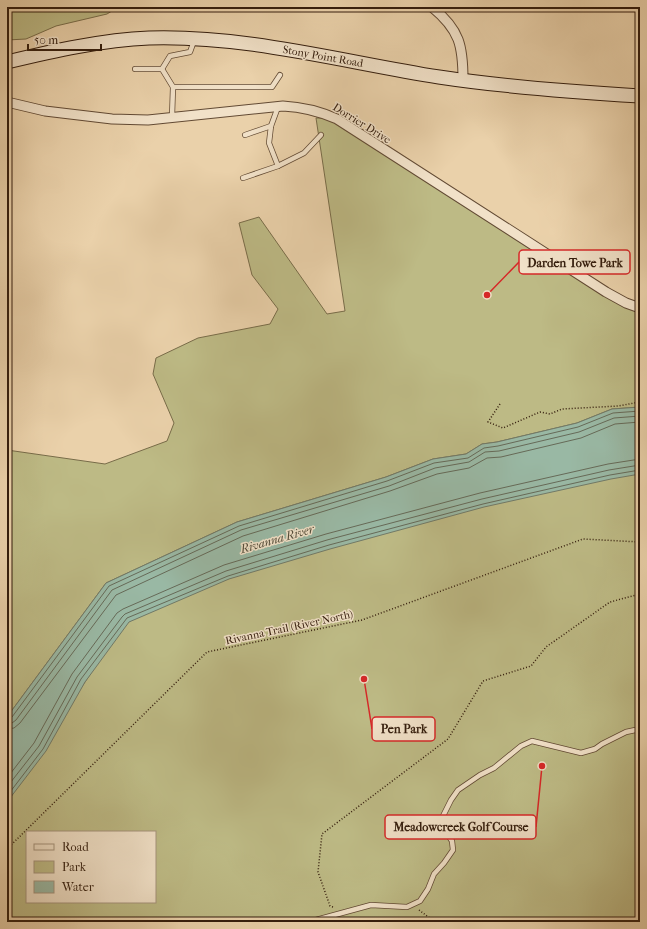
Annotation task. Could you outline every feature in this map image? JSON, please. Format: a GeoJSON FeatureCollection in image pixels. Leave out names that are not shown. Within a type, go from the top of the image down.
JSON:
{"type":"FeatureCollection","features":[{"type":"Feature","properties":{"kind":"main road","name":"Stony Point Road"},"geometry":{"type":"LineString","coordinates":[[7,62],[91,44],[150,38],[194,39],[228,41],[267,46],[463,80],[544,90],[640,96]]}},
{"type":"Feature","properties":{"kind":"street"},"geometry":{"type":"LineString","coordinates":[[432,7],[449,24],[461,46],[463,57],[463,80]]}},
{"type":"Feature","properties":{"kind":"street","name":"Dorrier Drive"},"geometry":{"type":"LineString","coordinates":[[7,102],[45,111],[112,119],[148,120],[278,107],[308,108],[321,112],[337,119],[606,292],[626,303],[640,308]]}},
{"type":"Feature","properties":{"kind":"lane"},"geometry":{"type":"LineString","coordinates":[[162,69],[170,56],[190,52],[194,39]]}},
{"type":"Feature","properties":{"kind":"lane"},"geometry":{"type":"LineString","coordinates":[[135,69],[162,69]]}},
{"type":"Feature","properties":{"kind":"lane"},"geometry":{"type":"LineString","coordinates":[[162,69],[173,87],[172,117]]}},
{"type":"Feature","properties":{"kind":"lane"},"geometry":{"type":"LineString","coordinates":[[173,87],[272,87],[280,75]]}},
{"type":"Feature","properties":{"kind":"lane"},"geometry":{"type":"LineString","coordinates":[[278,107],[271,126],[269,143],[278,166]]}},
{"type":"Feature","properties":{"kind":"lane"},"geometry":{"type":"LineString","coordinates":[[245,134],[271,126]]}},
{"type":"Feature","properties":{"kind":"lane"},"geometry":{"type":"LineString","coordinates":[[243,178],[278,166],[304,152],[321,135]]}},
{"type":"Feature","properties":{"kind":"lane"},"geometry":{"type":"LineString","coordinates":[[299,922],[316,920],[371,904],[407,907],[420,901],[428,889],[434,874],[453,850],[452,841],[442,826],[443,816],[458,790],[480,775],[494,768],[521,746],[532,741],[581,753],[595,749],[626,732],[640,729]]}},
{"type":"Feature","properties":{"kind":"lane"},"geometry":{"type":"LineString","coordinates":[[632,922],[640,917]]}},
{"type":"Feature","properties":{"kind":"path"},"geometry":{"type":"LineString","coordinates":[[500,404],[488,422],[503,428],[540,412],[550,414],[562,410],[618,406],[640,402]]}},
{"type":"Feature","properties":{"kind":"path","name":"Rivanna Trail (River North)"},"geometry":{"type":"LineString","coordinates":[[7,849],[207,652],[362,620],[583,539],[640,542]]}},
{"type":"Feature","properties":{"kind":"path"},"geometry":{"type":"LineString","coordinates":[[352,922],[330,906],[318,872],[322,834],[448,739],[483,681],[530,666],[546,647],[610,602],[640,594]]}},
{"type":"Feature","properties":{"kind":"path"},"geometry":{"type":"LineString","coordinates":[[410,906],[416,908],[435,922]]}},
{"type":"Feature","properties":{"kind":"green space"},"geometry":{"type":"Polygon","coordinates":[[[7,7],[116,7],[107,14],[56,26],[26,39],[7,40],[7,7]]]}},
{"type":"Feature","properties":{"kind":"green space"},"geometry":{"type":"Polygon","coordinates":[[[316,118],[338,118],[598,287],[640,306],[640,407],[612,409],[577,423],[497,442],[482,444],[466,454],[433,459],[386,477],[237,522],[106,583],[7,717],[7,450],[105,464],[167,441],[174,423],[153,374],[156,358],[198,338],[270,324],[278,309],[252,275],[239,223],[259,217],[327,314],[345,311],[316,118]]]}},
{"type":"Feature","properties":{"kind":"green space"},"geometry":{"type":"Polygon","coordinates":[[[640,457],[640,922],[7,922],[7,799],[91,673],[121,625],[214,584],[321,545],[640,457]]]}},
{"type":"Feature","properties":{"kind":"water","name":"Rivanna River"},"geometry":{"type":"Polygon","coordinates":[[[640,407],[640,474],[484,507],[330,549],[229,579],[129,622],[85,682],[46,751],[7,802],[7,717],[106,583],[237,522],[386,477],[433,459],[466,454],[482,444],[497,442],[577,423],[612,409],[640,407]]]}},
{"type":"Feature","properties":{"kind":"place","name":"Darden Towe Park"},"geometry":{"type":"Point","coordinates":[487,295]}},
{"type":"Feature","properties":{"kind":"place","name":"Pen Park"},"geometry":{"type":"Point","coordinates":[364,679]}},
{"type":"Feature","properties":{"kind":"place","name":"Meadowcreek Golf Course"},"geometry":{"type":"Point","coordinates":[542,766]}}]}
